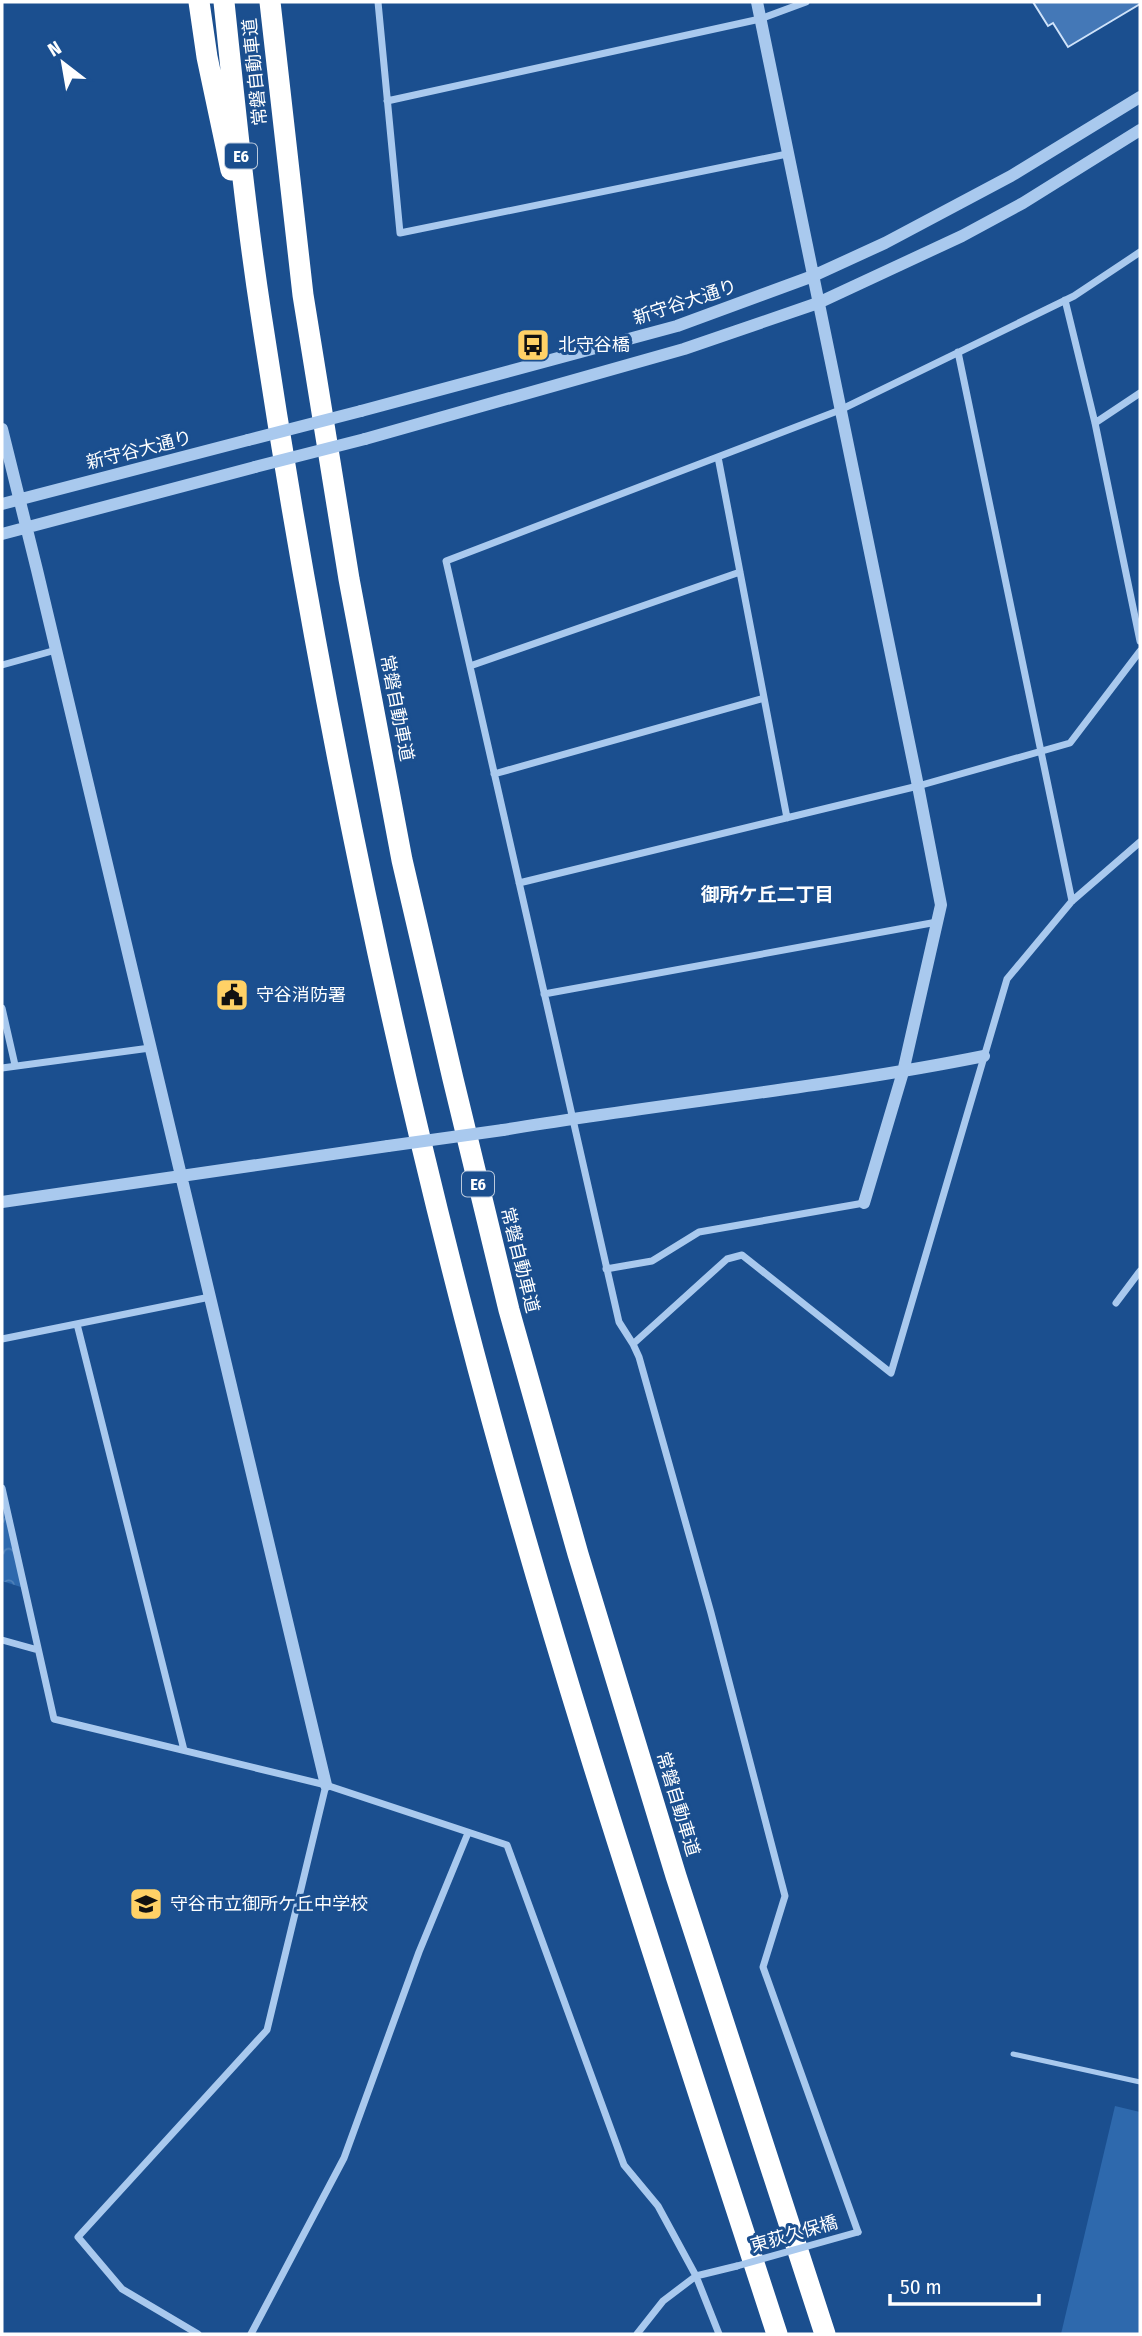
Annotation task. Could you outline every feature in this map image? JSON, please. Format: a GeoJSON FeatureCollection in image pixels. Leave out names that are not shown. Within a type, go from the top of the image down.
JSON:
{"type":"FeatureCollection","features":[{"type":"Feature","properties":{"kind":"highway"},"geometry":{"type":"LineString","coordinates":[[199,2],[207,57],[260,309]]}},
{"type":"Feature","properties":{"kind":"highway","name":"常磐自動車道"},"geometry":{"type":"LineString","coordinates":[[224,2],[260,309],[306,590],[359,865],[408,1089],[466,1321],[536,1575],[621,1853],[777,2334]]}},
{"type":"Feature","properties":{"kind":"highway","name":"常磐自動車道"},"geometry":{"type":"LineString","coordinates":[[270,2],[303,295],[349,579],[402,860],[453,1079],[509,1310],[578,1554],[676,1877],[825,2334]]}},
{"type":"Feature","properties":{"kind":"street"},"geometry":{"type":"LineString","coordinates":[[378,2],[400,233],[787,154]]}},
{"type":"Feature","properties":{"kind":"street"},"geometry":{"type":"LineString","coordinates":[[606,1269],[652,1261],[699,1232],[864,1203],[903,1072],[941,905],[757,2]]}},
{"type":"Feature","properties":{"kind":"street"},"geometry":{"type":"LineString","coordinates":[[387,101],[760,19],[806,2]]}},
{"type":"Feature","properties":{"kind":"street","name":"新守谷大通り"},"geometry":{"type":"LineString","coordinates":[[2,504],[677,326],[813,276],[884,243],[1000,183],[1140,97]]}},
{"type":"Feature","properties":{"kind":"street"},"geometry":{"type":"LineString","coordinates":[[2,534],[365,439],[684,349],[818,303],[986,222],[1107,153],[1140,130]]}},
{"type":"Feature","properties":{"kind":"street"},"geometry":{"type":"LineString","coordinates":[[1140,252],[1065,300],[840,410],[446,561],[606,1269],[619,1322],[633,1344],[727,1259],[741,1255],[891,1373],[1007,979],[1072,901],[1140,842]]}},
{"type":"Feature","properties":{"kind":"street"},"geometry":{"type":"LineString","coordinates":[[1065,300],[1095,422],[1140,641]]}},
{"type":"Feature","properties":{"kind":"street"},"geometry":{"type":"LineString","coordinates":[[958,352],[1072,901]]}},
{"type":"Feature","properties":{"kind":"street"},"geometry":{"type":"LineString","coordinates":[[1095,422],[1140,393]]}},
{"type":"Feature","properties":{"kind":"street"},"geometry":{"type":"LineString","coordinates":[[2,429],[326,1785],[267,2030],[78,2237],[122,2289],[198,2334]]}},
{"type":"Feature","properties":{"kind":"street"},"geometry":{"type":"LineString","coordinates":[[718,457],[788,817]]}},
{"type":"Feature","properties":{"kind":"street"},"geometry":{"type":"LineString","coordinates":[[470,666],[740,572]]}},
{"type":"Feature","properties":{"kind":"street"},"geometry":{"type":"LineString","coordinates":[[2,665],[56,650]]}},
{"type":"Feature","properties":{"kind":"street"},"geometry":{"type":"LineString","coordinates":[[519,883],[918,786],[1070,743],[1140,650]]}},
{"type":"Feature","properties":{"kind":"street"},"geometry":{"type":"LineString","coordinates":[[494,774],[764,698]]}},
{"type":"Feature","properties":{"kind":"street"},"geometry":{"type":"LineString","coordinates":[[544,994],[937,922]]}},
{"type":"Feature","properties":{"kind":"street"},"geometry":{"type":"LineString","coordinates":[[2,1008],[15,1065]]}},
{"type":"Feature","properties":{"kind":"street"},"geometry":{"type":"LineString","coordinates":[[2,1068],[150,1048]]}},
{"type":"Feature","properties":{"kind":"street"},"geometry":{"type":"LineString","coordinates":[[2,1202],[903,1072],[984,1056]]}},
{"type":"Feature","properties":{"kind":"street"},"geometry":{"type":"LineString","coordinates":[[1116,1304],[1140,1271]]}},
{"type":"Feature","properties":{"kind":"street"},"geometry":{"type":"LineString","coordinates":[[2,1339],[210,1297]]}},
{"type":"Feature","properties":{"kind":"street"},"geometry":{"type":"LineString","coordinates":[[77,1324],[184,1750]]}},
{"type":"Feature","properties":{"kind":"street","name":"東荻久保橋"},"geometry":{"type":"LineString","coordinates":[[633,1344],[711,1613],[785,1896],[763,1967],[858,2232],[696,2276]]}},
{"type":"Feature","properties":{"kind":"street"},"geometry":{"type":"LineString","coordinates":[[2,1488],[54,1719],[326,1785],[507,1845],[624,2165],[658,2206],[696,2276],[719,2334]]}},
{"type":"Feature","properties":{"kind":"street"},"geometry":{"type":"LineString","coordinates":[[2,1640],[38,1650]]}},
{"type":"Feature","properties":{"kind":"street"},"geometry":{"type":"LineString","coordinates":[[251,2334],[344,2158],[419,1952],[468,1833]]}},
{"type":"Feature","properties":{"kind":"street"},"geometry":{"type":"LineString","coordinates":[[637,2334],[663,2301],[696,2276]]}},
{"type":"Feature","properties":{"kind":"lane"},"geometry":{"type":"LineString","coordinates":[[1013,2054],[1140,2082]]}},
{"type":"Feature","properties":{"kind":"green space"},"geometry":{"type":"Polygon","coordinates":[[[2,1488],[24,1588],[2,1581],[2,1488]]]}},
{"type":"Feature","properties":{"kind":"green space"},"geometry":{"type":"Polygon","coordinates":[[[1115,2106],[1140,2112],[1140,2334],[1061,2334],[1115,2106]]]}},
{"type":"Feature","properties":{"kind":"building"},"geometry":{"type":"Polygon","coordinates":[[[1033,2],[1140,4],[1068,47],[1053,23],[1048,26],[1033,2]]]}},
{"type":"Feature","properties":{"kind":"place","name":"北守谷橋"},"geometry":{"type":"Point","coordinates":[533,345]}},
{"type":"Feature","properties":{"kind":"place","name":"守谷消防署"},"geometry":{"type":"Point","coordinates":[232,995]}},
{"type":"Feature","properties":{"kind":"place","name":"守谷市立御所ケ丘中学校"},"geometry":{"type":"Point","coordinates":[146,1904]}},
{"type":"Feature","properties":{"kind":"district","name":"御所ケ丘二丁目"},"geometry":{"type":"Point","coordinates":[767,894]}}]}
